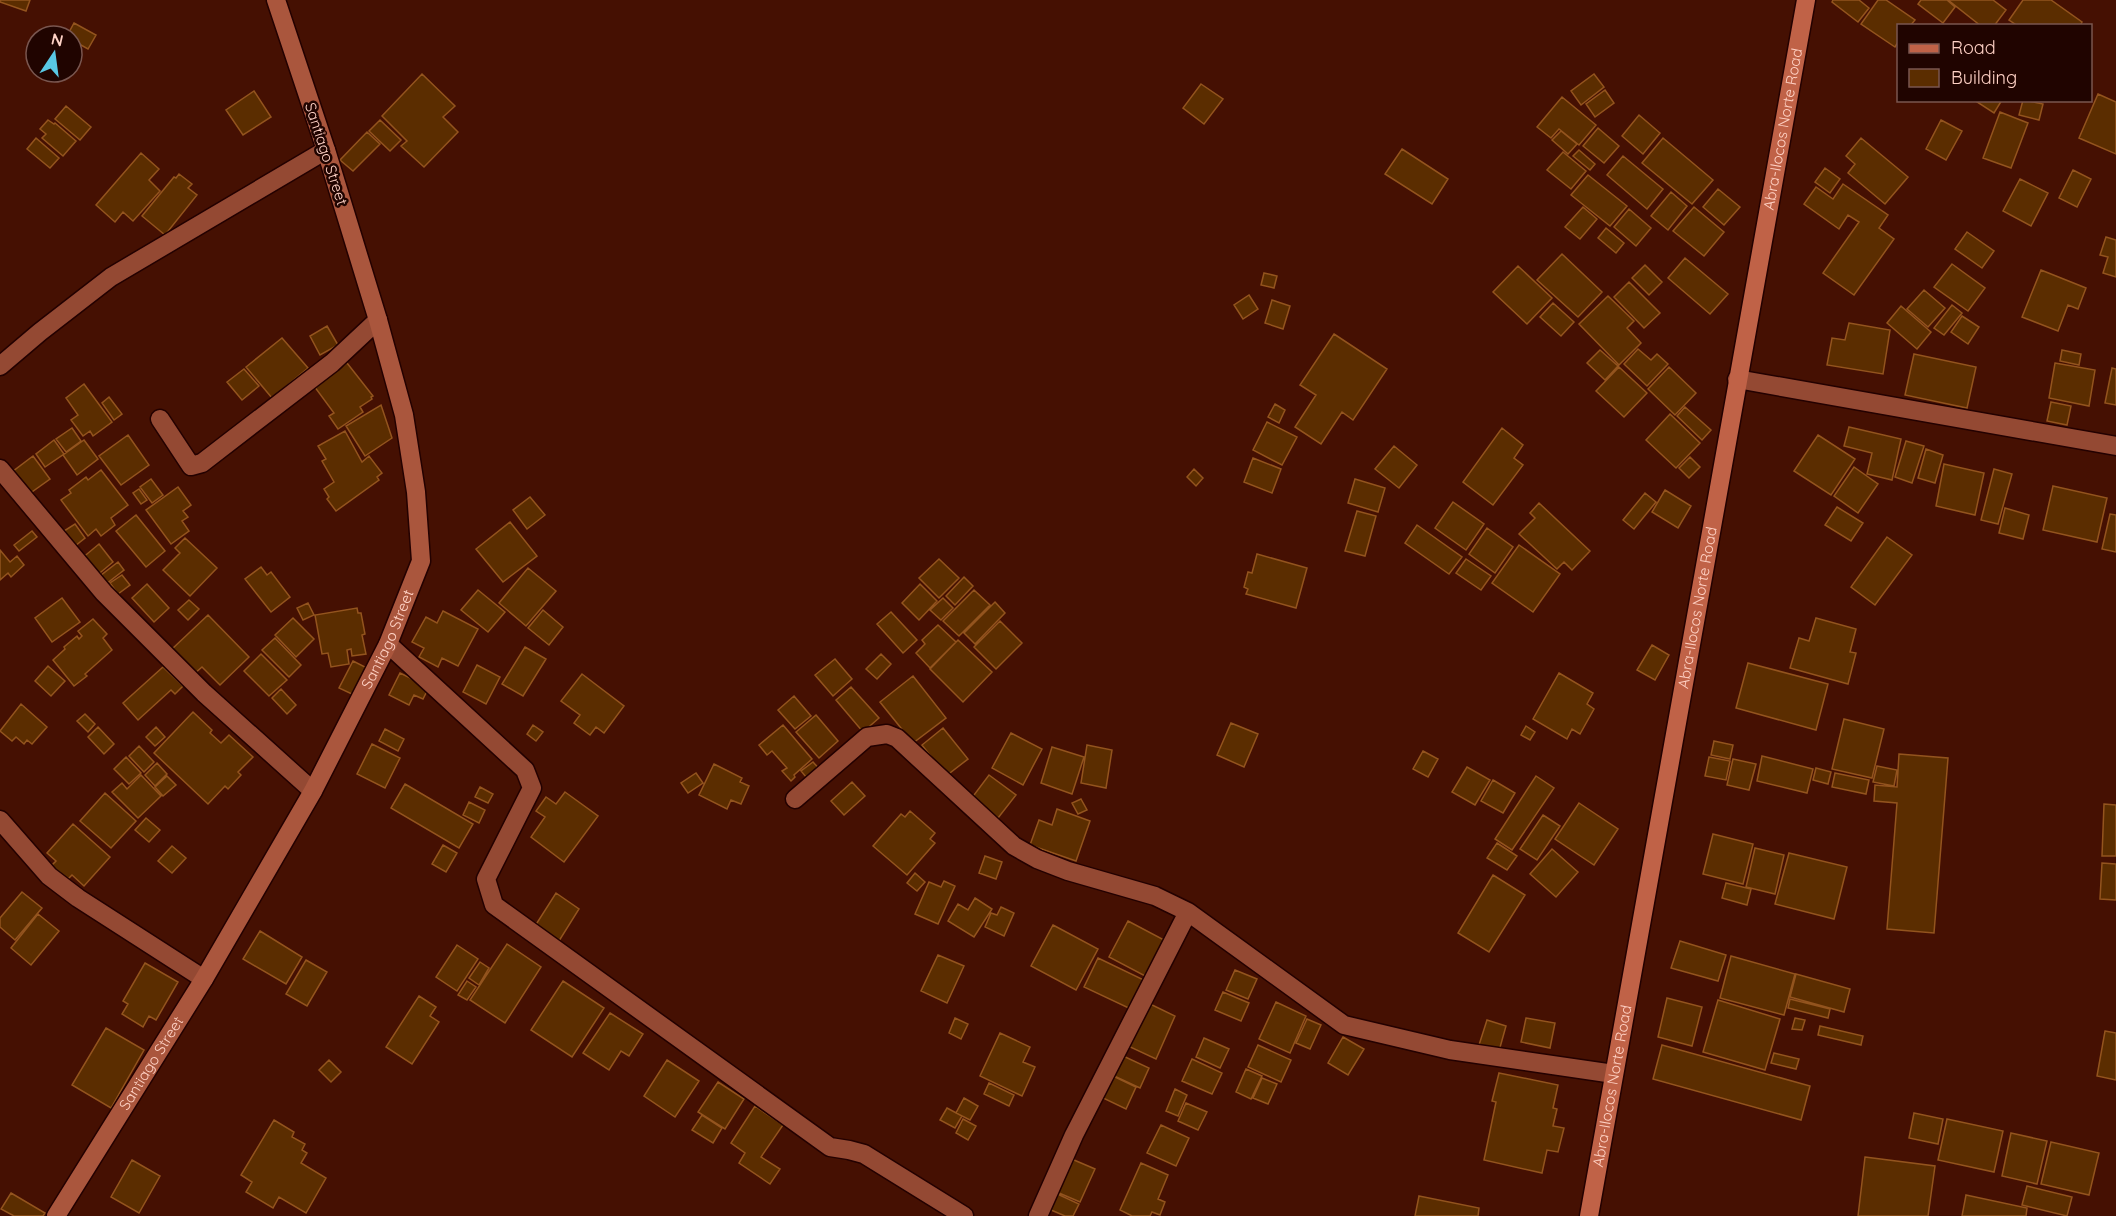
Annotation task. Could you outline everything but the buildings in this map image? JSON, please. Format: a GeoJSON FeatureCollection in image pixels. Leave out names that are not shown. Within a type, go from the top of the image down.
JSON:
{"type":"FeatureCollection","features":[{"type":"Feature","properties":{"kind":"main road","name":"Abra-Ilocos Norte Road"},"geometry":{"type":"LineString","coordinates":[[1589,1216],[1806,0]]}},
{"type":"Feature","properties":{"kind":"street","name":"Santiago Street"},"geometry":{"type":"LineString","coordinates":[[56,1216],[204,979],[313,791],[388,644],[421,561],[416,492],[404,415],[378,320],[326,150],[276,0]]}},
{"type":"Feature","properties":{"kind":"street"},"geometry":{"type":"LineString","coordinates":[[0,366],[111,277],[326,150]]}},
{"type":"Feature","properties":{"kind":"street"},"geometry":{"type":"LineString","coordinates":[[160,419],[191,466],[202,463],[332,363],[378,320]]}},
{"type":"Feature","properties":{"kind":"street"},"geometry":{"type":"LineString","coordinates":[[1737,379],[2116,446]]}},
{"type":"Feature","properties":{"kind":"street"},"geometry":{"type":"LineString","coordinates":[[0,469],[104,593],[204,693],[313,791]]}},
{"type":"Feature","properties":{"kind":"street"},"geometry":{"type":"LineString","coordinates":[[388,644],[525,770],[531,788],[486,879],[494,905],[830,1148],[864,1154],[964,1216]]}},
{"type":"Feature","properties":{"kind":"street"},"geometry":{"type":"LineString","coordinates":[[795,799],[867,737],[887,734],[897,738],[1014,846],[1037,859],[1068,871],[1155,896],[1188,912],[1344,1025],[1450,1050],[1614,1074]]}},
{"type":"Feature","properties":{"kind":"street"},"geometry":{"type":"LineString","coordinates":[[0,820],[49,876],[78,898],[204,979]]}},
{"type":"Feature","properties":{"kind":"street"},"geometry":{"type":"LineString","coordinates":[[1038,1216],[1074,1135],[1188,912]]}}]}
